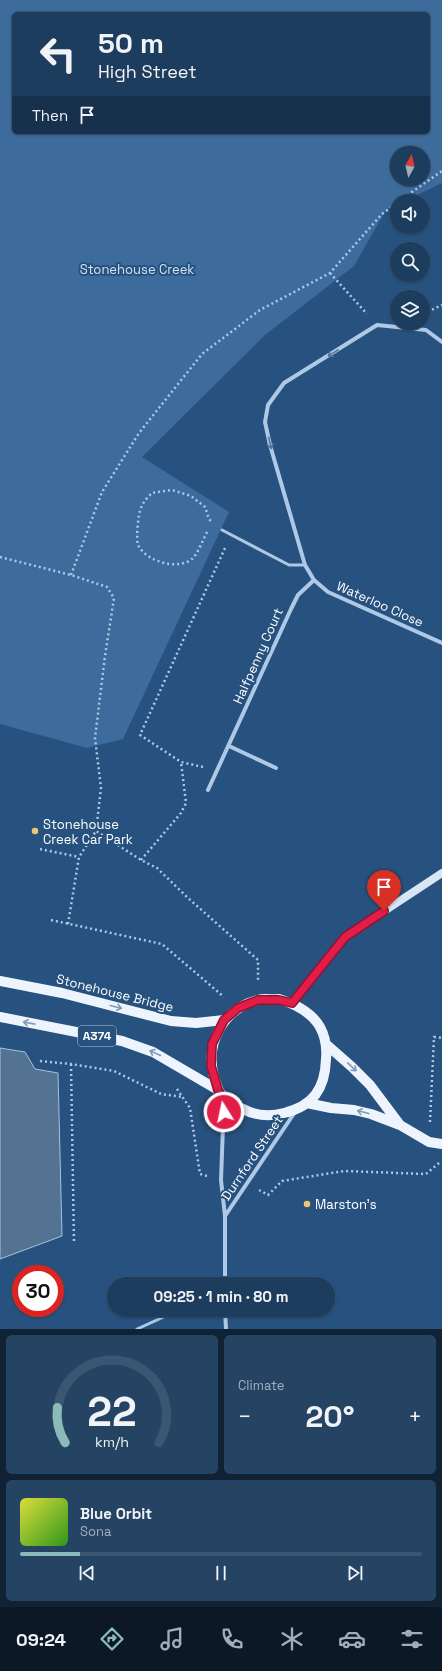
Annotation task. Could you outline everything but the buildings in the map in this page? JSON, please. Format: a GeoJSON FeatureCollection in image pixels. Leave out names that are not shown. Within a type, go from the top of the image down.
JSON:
{"type":"FeatureCollection","features":[{"type":"Feature","properties":{"kind":"main road","name":"Stonehouse Bridge"},"geometry":{"type":"LineString","coordinates":[[0,981],[62,993],[171,1021],[196,1023],[224,1020]]}},
{"type":"Feature","properties":{"kind":"main road"},"geometry":{"type":"LineString","coordinates":[[258,1000],[279,1000],[292,1003],[313,1017],[321,1028],[327,1045],[325,1076],[316,1093],[307,1103],[296,1110],[272,1116],[251,1113],[221,1094],[211,1066],[212,1044],[224,1020],[238,1008],[258,1000]]}},
{"type":"Feature","properties":{"kind":"main road","name":"A374"},"geometry":{"type":"LineString","coordinates":[[0,1017],[122,1042],[153,1052],[189,1072],[221,1094]]}},
{"type":"Feature","properties":{"kind":"main road"},"geometry":{"type":"LineString","coordinates":[[327,1045],[370,1085],[400,1125]]}},
{"type":"Feature","properties":{"kind":"main road"},"geometry":{"type":"LineString","coordinates":[[307,1103],[370,1114],[400,1125],[429,1142],[442,1144]]}},
{"type":"Feature","properties":{"kind":"street"},"geometry":{"type":"LineString","coordinates":[[377,326],[426,330],[442,342]]}},
{"type":"Feature","properties":{"kind":"street","name":"Waterloo Close"},"geometry":{"type":"LineString","coordinates":[[377,326],[284,383],[268,405],[265,422],[270,445],[284,488],[305,565],[314,580],[328,592],[442,643]]}},
{"type":"Feature","properties":{"kind":"street","name":"Halfpenny Court"},"geometry":{"type":"LineString","coordinates":[[208,790],[298,595],[314,580]]}},
{"type":"Feature","properties":{"kind":"street"},"geometry":{"type":"LineString","coordinates":[[229,746],[276,768]]}},
{"type":"Feature","properties":{"kind":"street"},"geometry":{"type":"LineString","coordinates":[[292,1003],[345,937],[442,873]]}},
{"type":"Feature","properties":{"kind":"street","name":"Durnford Street"},"geometry":{"type":"LineString","coordinates":[[221,1094],[221,1180],[225,1216],[225,1277]]}},
{"type":"Feature","properties":{"kind":"street","name":"Durnford Street"},"geometry":{"type":"LineString","coordinates":[[225,1216],[296,1110]]}},
{"type":"Feature","properties":{"kind":"street"},"geometry":{"type":"LineString","coordinates":[[225,1317],[226,1329]]}},
{"type":"Feature","properties":{"kind":"lane"},"geometry":{"type":"LineString","coordinates":[[222,530],[289,565],[305,565]]}},
{"type":"Feature","properties":{"kind":"lane"},"geometry":{"type":"LineString","coordinates":[[137,1329],[164,1317]]}},
{"type":"Feature","properties":{"kind":"path"},"geometry":{"type":"LineString","coordinates":[[409,194],[442,171]]}},
{"type":"Feature","properties":{"kind":"path"},"geometry":{"type":"LineString","coordinates":[[71,575],[102,492],[139,433],[202,354],[260,310],[330,273],[382,214],[390,208]]}},
{"type":"Feature","properties":{"kind":"path"},"geometry":{"type":"LineString","coordinates":[[330,273],[377,326]]}},
{"type":"Feature","properties":{"kind":"path"},"geometry":{"type":"LineString","coordinates":[[430,311],[442,305]]}},
{"type":"Feature","properties":{"kind":"path"},"geometry":{"type":"LineString","coordinates":[[208,525],[209,519],[205,507],[191,496],[172,490],[152,493],[141,508],[138,522],[138,544],[146,554],[163,562],[180,565],[193,559],[208,531]]}},
{"type":"Feature","properties":{"kind":"path"},"geometry":{"type":"LineString","coordinates":[[209,519],[222,530]]}},
{"type":"Feature","properties":{"kind":"path"},"geometry":{"type":"LineString","coordinates":[[217,770],[181,762],[140,736],[231,535]]}},
{"type":"Feature","properties":{"kind":"path"},"geometry":{"type":"LineString","coordinates":[[0,557],[71,575],[107,587],[114,598],[95,738],[101,788],[96,831],[79,857],[68,924]]}},
{"type":"Feature","properties":{"kind":"path"},"geometry":{"type":"LineString","coordinates":[[140,860],[181,813],[186,803],[181,762]]}},
{"type":"Feature","properties":{"kind":"path"},"geometry":{"type":"LineString","coordinates":[[96,831],[140,860],[157,868],[188,898],[258,960],[258,1000]]}},
{"type":"Feature","properties":{"kind":"path"},"geometry":{"type":"LineString","coordinates":[[40,849],[79,857]]}},
{"type":"Feature","properties":{"kind":"path"},"geometry":{"type":"LineString","coordinates":[[51,920],[162,944],[238,1008]]}},
{"type":"Feature","properties":{"kind":"path"},"geometry":{"type":"LineString","coordinates":[[429,1142],[434,1037],[442,1038]]}},
{"type":"Feature","properties":{"kind":"path"},"geometry":{"type":"LineString","coordinates":[[40,1061],[114,1071],[161,1094],[184,1098]]}},
{"type":"Feature","properties":{"kind":"path"},"geometry":{"type":"LineString","coordinates":[[71,1064],[74,1244]]}},
{"type":"Feature","properties":{"kind":"path"},"geometry":{"type":"LineString","coordinates":[[173,1086],[179,1090],[190,1108],[200,1174]]}},
{"type":"Feature","properties":{"kind":"path"},"geometry":{"type":"LineString","coordinates":[[247,1183],[268,1195],[282,1181],[344,1171],[426,1174],[442,1160]]}},
{"type":"Feature","properties":{"kind":"green space","name":"Stonehouse Creek"},"geometry":{"type":"Polygon","coordinates":[[[0,0],[442,0],[442,183],[419,194],[390,194],[390,208],[386,210],[354,266],[265,335],[142,457],[229,512],[123,739],[87,748],[0,724],[0,0]]]}},
{"type":"Feature","properties":{"kind":"shaded area"},"geometry":{"type":"Polygon","coordinates":[[[0,1048],[25,1052],[35,1069],[58,1073],[62,1236],[0,1259],[0,1048]]]}},
{"type":"Feature","properties":{"kind":"place","name":"Stonehouse Creek Car Park"},"geometry":{"type":"Point","coordinates":[35,831]}},
{"type":"Feature","properties":{"kind":"place","name":"Marston's"},"geometry":{"type":"Point","coordinates":[307,1204]}},
{"type":"Feature","properties":{"kind":"route"},"geometry":{"type":"LineString","coordinates":[[224,1112],[224,1099],[218,1090],[211,1066],[212,1044],[224,1020],[238,1008],[258,1000],[279,1000],[292,1003],[345,937],[384,911]]}}]}
